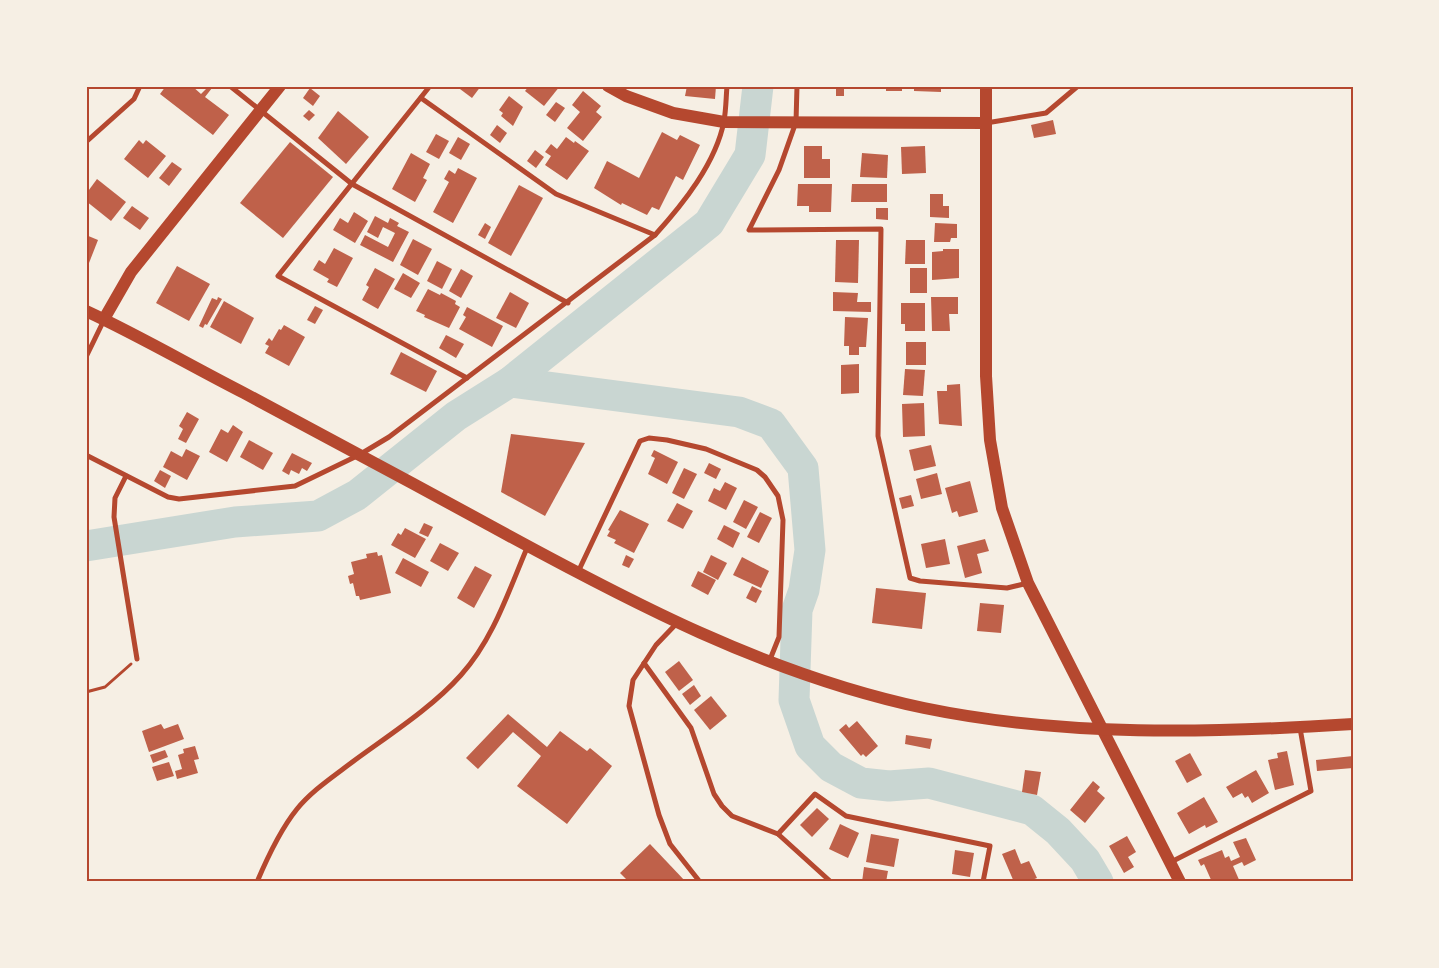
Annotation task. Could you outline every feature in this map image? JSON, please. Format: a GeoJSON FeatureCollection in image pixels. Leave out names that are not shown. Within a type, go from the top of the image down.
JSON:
{"type":"FeatureCollection","features":[{"type":"Feature","properties":{"kind":"main road"},"geometry":{"type":"LineString","coordinates":[[104,319],[131,272],[280,86]]}},
{"type":"Feature","properties":{"kind":"main road"},"geometry":{"type":"LineString","coordinates":[[608,86],[626,96],[673,113],[727,122],[986,123]]}},
{"type":"Feature","properties":{"kind":"main road"},"geometry":{"type":"LineString","coordinates":[[986,86],[986,376],[990,440],[1002,508],[1028,583],[1180,882]]}},
{"type":"Feature","properties":{"kind":"main road"},"geometry":{"type":"LineString","coordinates":[[86,311],[435,495],[578,573],[678,622],[772,664],[832,684],[925,708],[990,718],[1101,729],[1161,730],[1353,724]]}},
{"type":"Feature","properties":{"kind":"street"},"geometry":{"type":"LineString","coordinates":[[86,142],[134,99],[140,86]]}},
{"type":"Feature","properties":{"kind":"street"},"geometry":{"type":"LineString","coordinates":[[230,86],[352,184],[568,303]]}},
{"type":"Feature","properties":{"kind":"street"},"geometry":{"type":"LineString","coordinates":[[430,86],[278,276],[467,378]]}},
{"type":"Feature","properties":{"kind":"street"},"geometry":{"type":"LineString","coordinates":[[86,455],[168,498],[179,499],[295,486],[363,457],[655,235],[683,204],[708,164],[727,122],[727,86]]}},
{"type":"Feature","properties":{"kind":"street"},"geometry":{"type":"LineString","coordinates":[[797,86],[791,122],[779,170],[749,230],[881,229],[878,436],[910,578],[920,581],[1006,588],[1028,583]]}},
{"type":"Feature","properties":{"kind":"street"},"geometry":{"type":"LineString","coordinates":[[986,123],[1046,113],[1078,86]]}},
{"type":"Feature","properties":{"kind":"street"},"geometry":{"type":"LineString","coordinates":[[421,98],[556,194],[655,235]]}},
{"type":"Feature","properties":{"kind":"street"},"geometry":{"type":"LineString","coordinates":[[86,357],[104,319]]}},
{"type":"Feature","properties":{"kind":"street"},"geometry":{"type":"LineString","coordinates":[[578,573],[640,441],[649,438],[666,440],[706,449],[757,470],[765,477],[778,496],[782,520],[779,637],[772,664]]}},
{"type":"Feature","properties":{"kind":"street"},"geometry":{"type":"LineString","coordinates":[[126,476],[115,498],[114,517],[122,577],[137,659]]}},
{"type":"Feature","properties":{"kind":"street"},"geometry":{"type":"LineString","coordinates":[[257,882],[271,851],[297,809],[311,795],[439,696],[461,675],[478,653],[489,634],[528,546]]}},
{"type":"Feature","properties":{"kind":"street"},"geometry":{"type":"LineString","coordinates":[[678,622],[656,645],[633,680],[630,706],[659,815],[670,844],[700,882]]}},
{"type":"Feature","properties":{"kind":"street"},"geometry":{"type":"LineString","coordinates":[[644,663],[691,728],[714,794],[722,806],[732,816],[778,834],[831,882]]}},
{"type":"Feature","properties":{"kind":"street"},"geometry":{"type":"LineString","coordinates":[[1170,862],[1311,791],[1300,727]]}},
{"type":"Feature","properties":{"kind":"street"},"geometry":{"type":"LineString","coordinates":[[778,834],[815,794],[846,816],[990,846],[983,882]]}},
{"type":"Feature","properties":{"kind":"path"},"geometry":{"type":"LineString","coordinates":[[86,692],[105,687],[137,659]]}},
{"type":"Feature","properties":{"kind":"building"},"geometry":{"type":"Polygon","coordinates":[[[166,86],[192,86],[201,94],[209,86],[212,88],[205,97],[229,115],[213,135],[160,94],[166,86]]]}},
{"type":"Feature","properties":{"kind":"building"},"geometry":{"type":"Polygon","coordinates":[[[456,86],[481,86],[472,98],[456,86]]]}},
{"type":"Feature","properties":{"kind":"building"},"geometry":{"type":"Polygon","coordinates":[[[529,86],[560,86],[544,106],[525,91],[529,86]]]}},
{"type":"Feature","properties":{"kind":"building"},"geometry":{"type":"Polygon","coordinates":[[[687,86],[716,86],[715,99],[685,96],[687,86]]]}},
{"type":"Feature","properties":{"kind":"building"},"geometry":{"type":"Polygon","coordinates":[[[836,86],[844,86],[844,96],[836,96],[836,86]]]}},
{"type":"Feature","properties":{"kind":"building"},"geometry":{"type":"Polygon","coordinates":[[[886,86],[902,86],[902,91],[886,91],[886,86]]]}},
{"type":"Feature","properties":{"kind":"building"},"geometry":{"type":"Polygon","coordinates":[[[914,86],[941,86],[941,92],[914,91],[914,86]]]}},
{"type":"Feature","properties":{"kind":"building"},"geometry":{"type":"Polygon","coordinates":[[[310,88],[320,96],[313,106],[303,98],[310,88]]]}},
{"type":"Feature","properties":{"kind":"building"},"geometry":{"type":"Polygon","coordinates":[[[583,91],[601,106],[596,112],[602,117],[583,141],[567,128],[580,112],[572,105],[583,91]]]}},
{"type":"Feature","properties":{"kind":"building"},"geometry":{"type":"Polygon","coordinates":[[[509,96],[523,107],[513,126],[501,116],[503,113],[499,110],[509,96]]]}},
{"type":"Feature","properties":{"kind":"building"},"geometry":{"type":"Polygon","coordinates":[[[556,102],[565,108],[555,122],[546,115],[556,102]]]}},
{"type":"Feature","properties":{"kind":"building"},"geometry":{"type":"Polygon","coordinates":[[[309,110],[315,115],[309,121],[303,116],[309,110]]]}},
{"type":"Feature","properties":{"kind":"building"},"geometry":{"type":"Polygon","coordinates":[[[338,111],[369,137],[346,164],[318,138],[338,111]]]}},
{"type":"Feature","properties":{"kind":"building"},"geometry":{"type":"Polygon","coordinates":[[[1053,120],[1056,134],[1034,138],[1031,125],[1053,120]]]}},
{"type":"Feature","properties":{"kind":"building"},"geometry":{"type":"Polygon","coordinates":[[[497,125],[507,133],[500,143],[490,135],[497,125]]]}},
{"type":"Feature","properties":{"kind":"building"},"geometry":{"type":"Polygon","coordinates":[[[662,132],[677,140],[680,135],[700,145],[683,180],[676,176],[659,210],[652,207],[647,215],[622,203],[621,205],[594,188],[607,161],[639,178],[662,132]]]}},
{"type":"Feature","properties":{"kind":"building"},"geometry":{"type":"Polygon","coordinates":[[[436,134],[449,141],[439,159],[426,152],[436,134]]]}},
{"type":"Feature","properties":{"kind":"building"},"geometry":{"type":"Polygon","coordinates":[[[458,137],[470,144],[461,160],[449,153],[458,137]]]}},
{"type":"Feature","properties":{"kind":"building"},"geometry":{"type":"Polygon","coordinates":[[[566,137],[589,151],[567,180],[545,165],[551,156],[545,152],[551,144],[557,149],[566,137]]]}},
{"type":"Feature","properties":{"kind":"building"},"geometry":{"type":"Polygon","coordinates":[[[139,140],[143,144],[146,140],[166,156],[148,178],[124,159],[139,140]]]}},
{"type":"Feature","properties":{"kind":"building"},"geometry":{"type":"Polygon","coordinates":[[[290,142],[333,177],[283,238],[240,203],[290,142]]]}},
{"type":"Feature","properties":{"kind":"building"},"geometry":{"type":"Polygon","coordinates":[[[804,146],[822,146],[822,159],[830,159],[830,178],[804,178],[804,146]]]}},
{"type":"Feature","properties":{"kind":"building"},"geometry":{"type":"Polygon","coordinates":[[[925,146],[926,173],[902,174],[901,147],[925,146]]]}},
{"type":"Feature","properties":{"kind":"building"},"geometry":{"type":"Polygon","coordinates":[[[535,150],[544,157],[536,168],[527,161],[535,150]]]}},
{"type":"Feature","properties":{"kind":"building"},"geometry":{"type":"Polygon","coordinates":[[[411,153],[430,164],[423,178],[427,180],[415,202],[392,189],[411,153]]]}},
{"type":"Feature","properties":{"kind":"building"},"geometry":{"type":"Polygon","coordinates":[[[862,153],[888,155],[887,178],[860,177],[862,153]]]}},
{"type":"Feature","properties":{"kind":"building"},"geometry":{"type":"Polygon","coordinates":[[[172,162],[182,169],[169,186],[159,178],[172,162]]]}},
{"type":"Feature","properties":{"kind":"building"},"geometry":{"type":"Polygon","coordinates":[[[458,168],[477,178],[453,223],[433,212],[449,182],[444,179],[449,170],[455,174],[458,168]]]}},
{"type":"Feature","properties":{"kind":"building"},"geometry":{"type":"Polygon","coordinates":[[[97,179],[126,202],[111,221],[86,201],[86,194],[97,179]]]}},
{"type":"Feature","properties":{"kind":"building"},"geometry":{"type":"Polygon","coordinates":[[[798,184],[832,184],[831,212],[809,212],[809,206],[797,206],[798,184]]]}},
{"type":"Feature","properties":{"kind":"building"},"geometry":{"type":"Polygon","coordinates":[[[852,184],[887,184],[887,202],[851,202],[852,184]]]}},
{"type":"Feature","properties":{"kind":"building"},"geometry":{"type":"Polygon","coordinates":[[[519,185],[543,198],[511,256],[488,243],[519,185]]]}},
{"type":"Feature","properties":{"kind":"building"},"geometry":{"type":"Polygon","coordinates":[[[930,194],[943,194],[943,206],[949,206],[949,218],[930,217],[930,194]]]}},
{"type":"Feature","properties":{"kind":"building"},"geometry":{"type":"Polygon","coordinates":[[[132,206],[149,218],[140,230],[123,218],[132,206]]]}},
{"type":"Feature","properties":{"kind":"building"},"geometry":{"type":"Polygon","coordinates":[[[876,208],[888,208],[888,220],[876,219],[876,208]]]}},
{"type":"Feature","properties":{"kind":"building"},"geometry":{"type":"Polygon","coordinates":[[[354,212],[368,221],[355,243],[333,230],[340,218],[348,223],[354,212]]]}},
{"type":"Feature","properties":{"kind":"building"},"geometry":{"type":"Polygon","coordinates":[[[375,216],[388,223],[390,218],[399,223],[397,226],[409,232],[393,262],[360,245],[365,235],[388,247],[395,233],[383,227],[378,238],[367,232],[375,216]]]}},
{"type":"Feature","properties":{"kind":"building"},"geometry":{"type":"Polygon","coordinates":[[[485,223],[491,227],[485,239],[478,235],[485,223]]]}},
{"type":"Feature","properties":{"kind":"building"},"geometry":{"type":"Polygon","coordinates":[[[935,223],[957,224],[957,238],[951,238],[950,242],[934,242],[935,223]]]}},
{"type":"Feature","properties":{"kind":"building"},"geometry":{"type":"Polygon","coordinates":[[[86,235],[98,240],[89,263],[86,262],[86,235]]]}},
{"type":"Feature","properties":{"kind":"building"},"geometry":{"type":"Polygon","coordinates":[[[413,239],[432,249],[418,275],[400,265],[413,239]]]}},
{"type":"Feature","properties":{"kind":"building"},"geometry":{"type":"Polygon","coordinates":[[[836,240],[859,240],[858,283],[835,282],[836,240]]]}},
{"type":"Feature","properties":{"kind":"building"},"geometry":{"type":"Polygon","coordinates":[[[906,240],[925,240],[925,264],[905,264],[906,240]]]}},
{"type":"Feature","properties":{"kind":"building"},"geometry":{"type":"Polygon","coordinates":[[[334,248],[353,258],[337,287],[327,282],[329,279],[313,270],[319,260],[325,264],[334,248]]]}},
{"type":"Feature","properties":{"kind":"building"},"geometry":{"type":"Polygon","coordinates":[[[943,249],[959,249],[959,278],[932,280],[932,252],[943,251],[943,249]]]}},
{"type":"Feature","properties":{"kind":"building"},"geometry":{"type":"Polygon","coordinates":[[[437,261],[452,269],[442,289],[427,281],[437,261]]]}},
{"type":"Feature","properties":{"kind":"building"},"geometry":{"type":"Polygon","coordinates":[[[177,266],[210,284],[189,321],[156,303],[177,266]]]}},
{"type":"Feature","properties":{"kind":"building"},"geometry":{"type":"Polygon","coordinates":[[[375,268],[395,279],[378,309],[362,300],[369,287],[366,285],[375,268]]]}},
{"type":"Feature","properties":{"kind":"building"},"geometry":{"type":"Polygon","coordinates":[[[910,268],[927,268],[927,293],[910,293],[910,268]]]}},
{"type":"Feature","properties":{"kind":"building"},"geometry":{"type":"Polygon","coordinates":[[[461,269],[473,276],[461,298],[449,291],[461,269]]]}},
{"type":"Feature","properties":{"kind":"building"},"geometry":{"type":"Polygon","coordinates":[[[403,273],[420,283],[411,298],[394,289],[403,273]]]}},
{"type":"Feature","properties":{"kind":"building"},"geometry":{"type":"Polygon","coordinates":[[[428,289],[456,301],[455,304],[460,307],[449,328],[424,317],[425,315],[416,311],[428,289]]]}},
{"type":"Feature","properties":{"kind":"building"},"geometry":{"type":"Polygon","coordinates":[[[510,292],[529,303],[516,328],[496,318],[510,292]]]}},
{"type":"Feature","properties":{"kind":"building"},"geometry":{"type":"Polygon","coordinates":[[[833,292],[858,293],[857,302],[871,302],[871,312],[833,311],[833,292]]]}},
{"type":"Feature","properties":{"kind":"building"},"geometry":{"type":"Polygon","coordinates":[[[218,297],[222,299],[207,325],[205,324],[203,328],[199,326],[212,298],[217,300],[218,297]]]}},
{"type":"Feature","properties":{"kind":"building"},"geometry":{"type":"Polygon","coordinates":[[[931,297],[958,297],[958,314],[949,314],[950,331],[932,331],[931,297]]]}},
{"type":"Feature","properties":{"kind":"building"},"geometry":{"type":"Polygon","coordinates":[[[224,301],[254,318],[241,344],[210,327],[224,301]]]}},
{"type":"Feature","properties":{"kind":"building"},"geometry":{"type":"Polygon","coordinates":[[[901,303],[925,303],[925,331],[905,331],[905,324],[901,324],[901,303]]]}},
{"type":"Feature","properties":{"kind":"building"},"geometry":{"type":"Polygon","coordinates":[[[315,306],[323,310],[315,324],[307,320],[315,306]]]}},
{"type":"Feature","properties":{"kind":"building"},"geometry":{"type":"Polygon","coordinates":[[[467,307],[503,326],[492,347],[459,329],[466,317],[463,315],[467,307]]]}},
{"type":"Feature","properties":{"kind":"building"},"geometry":{"type":"Polygon","coordinates":[[[845,317],[868,318],[866,347],[859,347],[859,355],[849,355],[849,346],[844,346],[845,317]]]}},
{"type":"Feature","properties":{"kind":"building"},"geometry":{"type":"Polygon","coordinates":[[[284,325],[305,337],[289,366],[265,353],[269,346],[265,344],[269,338],[272,341],[279,329],[281,330],[284,325]]]}},
{"type":"Feature","properties":{"kind":"building"},"geometry":{"type":"Polygon","coordinates":[[[446,335],[464,344],[456,358],[439,348],[446,335]]]}},
{"type":"Feature","properties":{"kind":"building"},"geometry":{"type":"Polygon","coordinates":[[[906,342],[926,342],[926,365],[906,365],[906,342]]]}},
{"type":"Feature","properties":{"kind":"building"},"geometry":{"type":"Polygon","coordinates":[[[401,352],[437,371],[426,392],[390,374],[401,352]]]}},
{"type":"Feature","properties":{"kind":"building"},"geometry":{"type":"Polygon","coordinates":[[[859,364],[859,393],[841,394],[841,365],[859,364]]]}},
{"type":"Feature","properties":{"kind":"building"},"geometry":{"type":"Polygon","coordinates":[[[905,369],[925,370],[923,396],[903,395],[905,369]]]}},
{"type":"Feature","properties":{"kind":"building"},"geometry":{"type":"Polygon","coordinates":[[[960,384],[962,426],[939,424],[937,391],[947,391],[947,385],[960,384]]]}},
{"type":"Feature","properties":{"kind":"building"},"geometry":{"type":"Polygon","coordinates":[[[924,403],[925,436],[903,437],[902,404],[924,403]]]}},
{"type":"Feature","properties":{"kind":"building"},"geometry":{"type":"Polygon","coordinates":[[[187,412],[199,419],[186,443],[178,439],[183,429],[179,426],[187,412]]]}},
{"type":"Feature","properties":{"kind":"building"},"geometry":{"type":"Polygon","coordinates":[[[233,425],[243,432],[227,462],[209,452],[221,429],[228,433],[233,425]]]}},
{"type":"Feature","properties":{"kind":"building"},"geometry":{"type":"Polygon","coordinates":[[[511,434],[585,443],[545,516],[501,492],[511,434]]]}},
{"type":"Feature","properties":{"kind":"building"},"geometry":{"type":"Polygon","coordinates":[[[249,440],[273,453],[263,470],[240,457],[249,440]]]}},
{"type":"Feature","properties":{"kind":"building"},"geometry":{"type":"Polygon","coordinates":[[[931,445],[936,466],[914,471],[909,450],[931,445]]]}},
{"type":"Feature","properties":{"kind":"building"},"geometry":{"type":"Polygon","coordinates":[[[186,449],[200,456],[187,480],[163,467],[171,451],[182,457],[186,449]]]}},
{"type":"Feature","properties":{"kind":"building"},"geometry":{"type":"Polygon","coordinates":[[[654,450],[678,462],[667,484],[648,474],[655,458],[651,456],[654,450]]]}},
{"type":"Feature","properties":{"kind":"building"},"geometry":{"type":"Polygon","coordinates":[[[292,453],[312,463],[307,471],[302,468],[299,474],[291,470],[289,475],[282,471],[292,453]]]}},
{"type":"Feature","properties":{"kind":"building"},"geometry":{"type":"Polygon","coordinates":[[[709,463],[721,469],[716,479],[704,473],[709,463]]]}},
{"type":"Feature","properties":{"kind":"building"},"geometry":{"type":"Polygon","coordinates":[[[684,468],[697,474],[684,499],[672,493],[684,468]]]}},
{"type":"Feature","properties":{"kind":"building"},"geometry":{"type":"Polygon","coordinates":[[[160,470],[171,476],[165,488],[154,481],[160,470]]]}},
{"type":"Feature","properties":{"kind":"building"},"geometry":{"type":"Polygon","coordinates":[[[937,473],[942,494],[921,499],[916,479],[937,473]]]}},
{"type":"Feature","properties":{"kind":"building"},"geometry":{"type":"Polygon","coordinates":[[[970,481],[978,512],[959,517],[957,511],[952,513],[945,488],[970,481]]]}},
{"type":"Feature","properties":{"kind":"building"},"geometry":{"type":"Polygon","coordinates":[[[725,482],[737,488],[726,510],[708,501],[714,488],[720,491],[725,482]]]}},
{"type":"Feature","properties":{"kind":"building"},"geometry":{"type":"Polygon","coordinates":[[[911,495],[914,506],[902,509],[899,498],[911,495]]]}},
{"type":"Feature","properties":{"kind":"building"},"geometry":{"type":"Polygon","coordinates":[[[744,500],[758,507],[746,529],[733,522],[744,500]]]}},
{"type":"Feature","properties":{"kind":"building"},"geometry":{"type":"Polygon","coordinates":[[[677,503],[693,511],[683,529],[667,521],[677,503]]]}},
{"type":"Feature","properties":{"kind":"building"},"geometry":{"type":"Polygon","coordinates":[[[620,510],[649,524],[634,553],[614,543],[616,540],[607,536],[610,531],[608,530],[620,510]]]}},
{"type":"Feature","properties":{"kind":"building"},"geometry":{"type":"Polygon","coordinates":[[[760,512],[772,518],[759,543],[747,537],[760,512]]]}},
{"type":"Feature","properties":{"kind":"building"},"geometry":{"type":"Polygon","coordinates":[[[424,523],[433,527],[428,537],[419,533],[424,523]]]}},
{"type":"Feature","properties":{"kind":"building"},"geometry":{"type":"Polygon","coordinates":[[[724,525],[740,533],[733,548],[717,539],[724,525]]]}},
{"type":"Feature","properties":{"kind":"building"},"geometry":{"type":"Polygon","coordinates":[[[405,528],[426,539],[415,558],[391,545],[398,533],[401,535],[405,528]]]}},
{"type":"Feature","properties":{"kind":"building"},"geometry":{"type":"Polygon","coordinates":[[[945,539],[950,564],[926,568],[921,544],[945,539]]]}},
{"type":"Feature","properties":{"kind":"building"},"geometry":{"type":"Polygon","coordinates":[[[985,539],[989,551],[977,554],[982,573],[965,578],[957,546],[985,539]]]}},
{"type":"Feature","properties":{"kind":"building"},"geometry":{"type":"Polygon","coordinates":[[[440,543],[459,553],[448,571],[430,561],[440,543]]]}},
{"type":"Feature","properties":{"kind":"building"},"geometry":{"type":"Polygon","coordinates":[[[377,552],[378,556],[382,555],[391,593],[360,600],[359,596],[356,596],[353,583],[350,584],[348,576],[354,574],[351,562],[367,558],[366,554],[377,552]]]}},
{"type":"Feature","properties":{"kind":"building"},"geometry":{"type":"Polygon","coordinates":[[[626,555],[634,559],[629,568],[622,565],[626,555]]]}},
{"type":"Feature","properties":{"kind":"building"},"geometry":{"type":"Polygon","coordinates":[[[711,555],[727,563],[718,580],[703,572],[711,555]]]}},
{"type":"Feature","properties":{"kind":"building"},"geometry":{"type":"Polygon","coordinates":[[[742,557],[769,571],[761,588],[733,575],[742,557]]]}},
{"type":"Feature","properties":{"kind":"building"},"geometry":{"type":"Polygon","coordinates":[[[403,558],[429,572],[421,587],[395,573],[403,558]]]}},
{"type":"Feature","properties":{"kind":"building"},"geometry":{"type":"Polygon","coordinates":[[[475,566],[492,575],[474,608],[457,598],[475,566]]]}},
{"type":"Feature","properties":{"kind":"building"},"geometry":{"type":"Polygon","coordinates":[[[698,571],[716,580],[708,595],[691,586],[698,571]]]}},
{"type":"Feature","properties":{"kind":"building"},"geometry":{"type":"Polygon","coordinates":[[[752,586],[762,591],[756,603],[746,598],[752,586]]]}},
{"type":"Feature","properties":{"kind":"building"},"geometry":{"type":"Polygon","coordinates":[[[876,588],[926,593],[922,629],[872,623],[876,588]]]}},
{"type":"Feature","properties":{"kind":"building"},"geometry":{"type":"Polygon","coordinates":[[[980,603],[1004,605],[1001,633],[977,631],[980,603]]]}},
{"type":"Feature","properties":{"kind":"building"},"geometry":{"type":"Polygon","coordinates":[[[679,661],[693,680],[679,691],[665,672],[679,661]]]}},
{"type":"Feature","properties":{"kind":"building"},"geometry":{"type":"Polygon","coordinates":[[[694,685],[701,696],[690,705],[682,694],[694,685]]]}},
{"type":"Feature","properties":{"kind":"building"},"geometry":{"type":"Polygon","coordinates":[[[711,696],[727,716],[710,730],[694,710],[711,696]]]}},
{"type":"Feature","properties":{"kind":"building"},"geometry":{"type":"Polygon","coordinates":[[[508,714],[547,747],[560,731],[587,751],[590,748],[612,766],[567,824],[517,786],[541,756],[513,732],[478,769],[466,758],[508,714]]]}},
{"type":"Feature","properties":{"kind":"building"},"geometry":{"type":"Polygon","coordinates":[[[857,721],[878,746],[866,757],[863,754],[861,756],[839,730],[846,724],[849,728],[857,721]]]}},
{"type":"Feature","properties":{"kind":"building"},"geometry":{"type":"Polygon","coordinates":[[[161,724],[164,729],[178,724],[184,739],[149,752],[142,731],[161,724]]]}},
{"type":"Feature","properties":{"kind":"building"},"geometry":{"type":"Polygon","coordinates":[[[906,735],[932,739],[930,749],[905,744],[906,735]]]}},
{"type":"Feature","properties":{"kind":"building"},"geometry":{"type":"Polygon","coordinates":[[[195,746],[199,759],[194,760],[198,773],[177,779],[175,771],[182,769],[178,755],[184,753],[183,749],[195,746]]]}},
{"type":"Feature","properties":{"kind":"building"},"geometry":{"type":"Polygon","coordinates":[[[165,750],[168,757],[153,763],[150,755],[165,750]]]}},
{"type":"Feature","properties":{"kind":"building"},"geometry":{"type":"Polygon","coordinates":[[[1287,751],[1294,785],[1275,790],[1268,760],[1278,758],[1277,753],[1287,751]]]}},
{"type":"Feature","properties":{"kind":"building"},"geometry":{"type":"Polygon","coordinates":[[[1190,753],[1202,775],[1187,783],[1175,761],[1190,753]]]}},
{"type":"Feature","properties":{"kind":"building"},"geometry":{"type":"Polygon","coordinates":[[[1353,756],[1353,768],[1317,771],[1316,760],[1353,756]]]}},
{"type":"Feature","properties":{"kind":"building"},"geometry":{"type":"Polygon","coordinates":[[[169,762],[174,776],[157,781],[152,767],[169,762]]]}},
{"type":"Feature","properties":{"kind":"building"},"geometry":{"type":"Polygon","coordinates":[[[1025,770],[1041,772],[1037,795],[1022,792],[1025,770]]]}},
{"type":"Feature","properties":{"kind":"building"},"geometry":{"type":"Polygon","coordinates":[[[1256,770],[1269,793],[1252,803],[1248,796],[1245,798],[1242,793],[1233,798],[1226,787],[1256,770]]]}},
{"type":"Feature","properties":{"kind":"building"},"geometry":{"type":"Polygon","coordinates":[[[1093,781],[1100,787],[1097,791],[1105,798],[1085,823],[1070,810],[1093,781]]]}},
{"type":"Feature","properties":{"kind":"building"},"geometry":{"type":"Polygon","coordinates":[[[1204,797],[1218,822],[1206,828],[1205,825],[1189,834],[1177,813],[1204,797]]]}},
{"type":"Feature","properties":{"kind":"building"},"geometry":{"type":"Polygon","coordinates":[[[817,808],[829,819],[812,837],[800,825],[817,808]]]}},
{"type":"Feature","properties":{"kind":"building"},"geometry":{"type":"Polygon","coordinates":[[[840,824],[859,833],[848,858],[829,849],[840,824]]]}},
{"type":"Feature","properties":{"kind":"building"},"geometry":{"type":"Polygon","coordinates":[[[871,834],[899,839],[894,867],[866,862],[871,834]]]}},
{"type":"Feature","properties":{"kind":"building"},"geometry":{"type":"Polygon","coordinates":[[[1127,836],[1136,852],[1128,857],[1134,867],[1124,873],[1109,846],[1127,836]]]}},
{"type":"Feature","properties":{"kind":"building"},"geometry":{"type":"Polygon","coordinates":[[[1246,838],[1256,860],[1244,866],[1242,862],[1233,866],[1240,882],[1212,882],[1204,864],[1201,866],[1198,860],[1222,850],[1225,858],[1229,856],[1231,861],[1240,857],[1233,842],[1246,838]]]}},
{"type":"Feature","properties":{"kind":"building"},"geometry":{"type":"Polygon","coordinates":[[[650,844],[686,882],[629,882],[620,873],[650,844]]]}},
{"type":"Feature","properties":{"kind":"building"},"geometry":{"type":"Polygon","coordinates":[[[1015,849],[1021,864],[1029,861],[1037,878],[1027,882],[1014,882],[1002,854],[1015,849]]]}},
{"type":"Feature","properties":{"kind":"building"},"geometry":{"type":"Polygon","coordinates":[[[955,850],[974,853],[970,877],[952,874],[955,850]]]}},
{"type":"Feature","properties":{"kind":"building"},"geometry":{"type":"Polygon","coordinates":[[[864,867],[888,871],[886,882],[862,882],[864,867]]]}},
{"type":"Feature","properties":{"kind":"waterway"},"geometry":{"type":"LineString","coordinates":[[86,546],[235,522],[318,516],[357,495],[456,416],[510,382],[709,223],[750,155],[758,86]]}},
{"type":"Feature","properties":{"kind":"waterway"},"geometry":{"type":"LineString","coordinates":[[510,382],[739,412],[771,424],[803,468],[810,550],[804,590],[797,610],[794,700],[810,746],[831,767],[861,783],[889,786],[929,783],[1032,810],[1058,831],[1085,860],[1098,882]]}}]}
